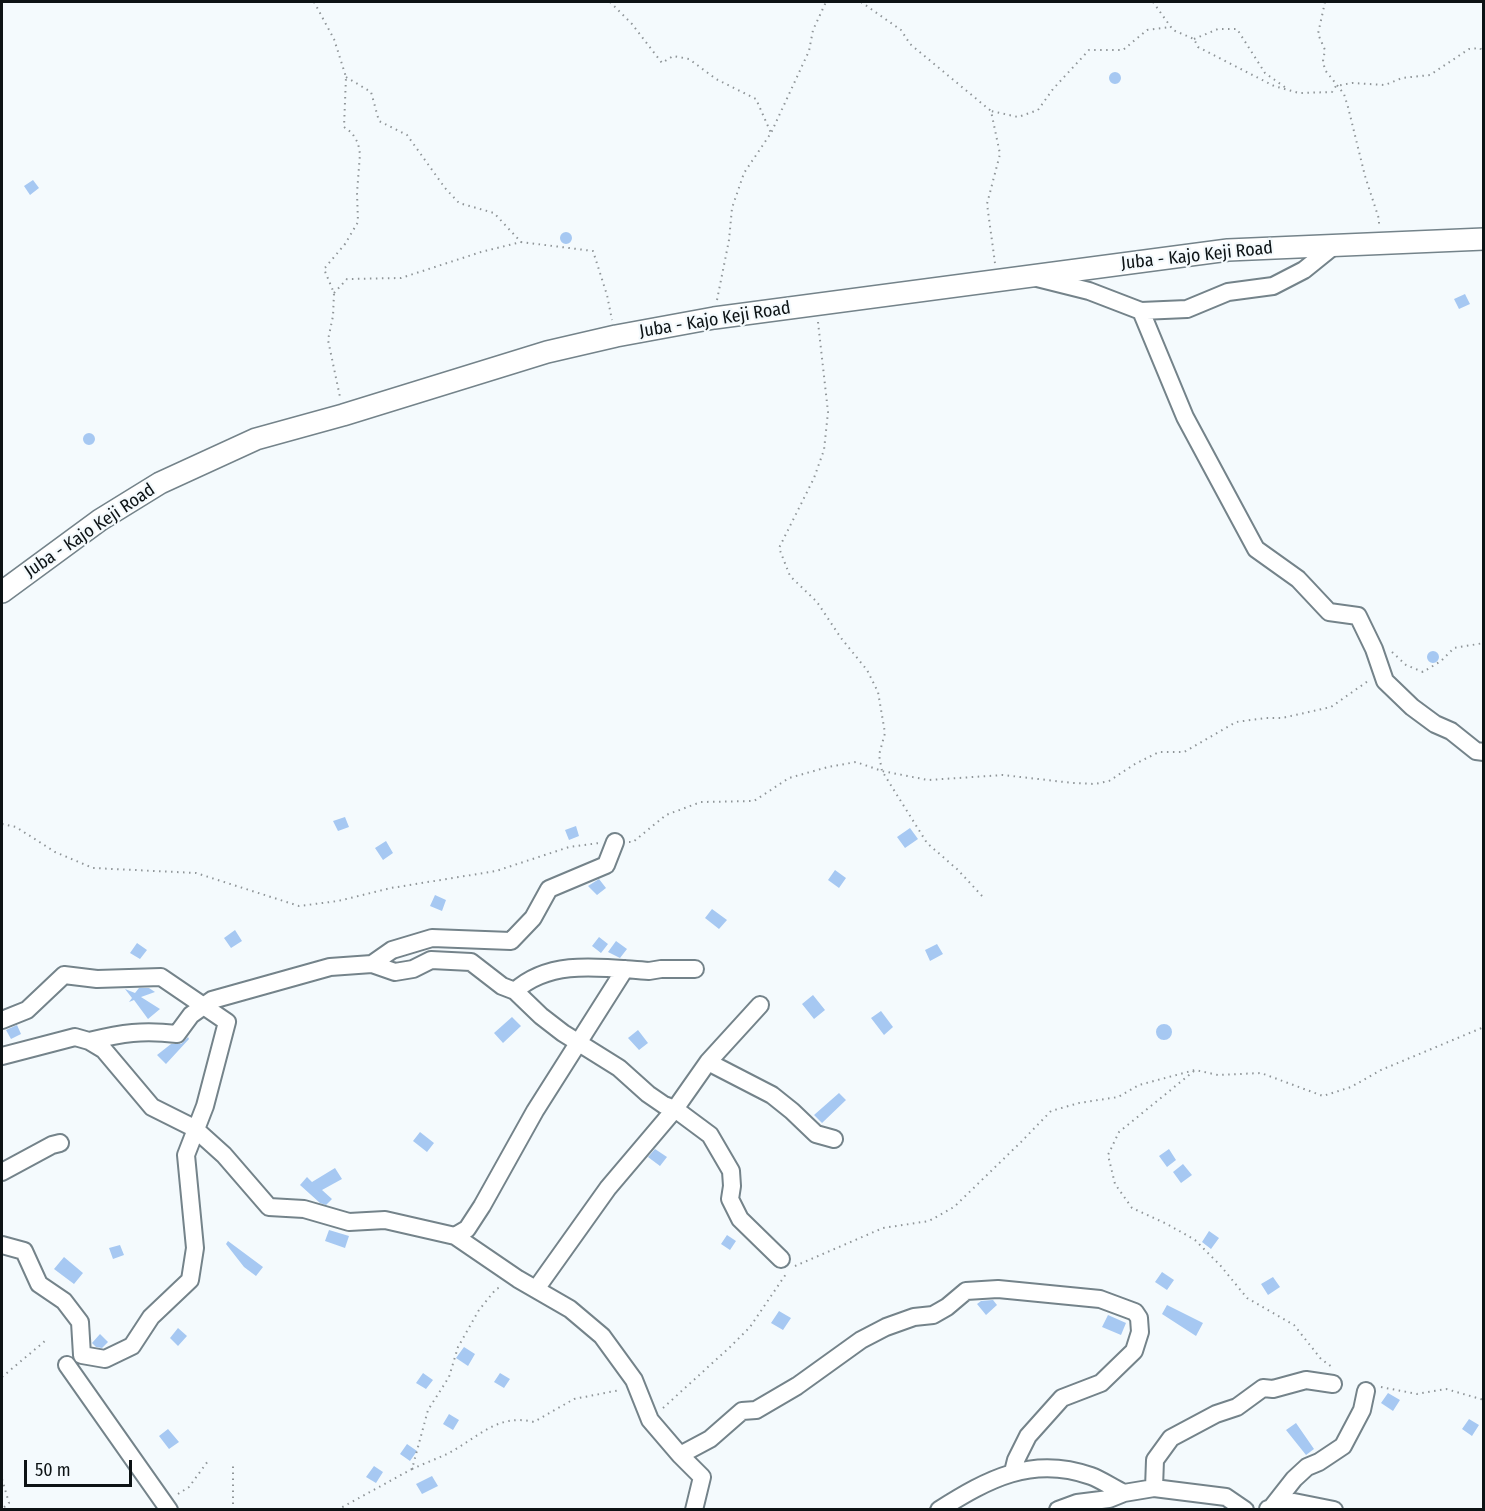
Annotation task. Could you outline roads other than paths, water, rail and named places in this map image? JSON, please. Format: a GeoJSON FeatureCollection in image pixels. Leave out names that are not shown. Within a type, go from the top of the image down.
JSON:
{"type":"FeatureCollection","features":[{"type":"Feature","properties":{"kind":"main road","name":"Juba - Kajo Keji Road"},"geometry":{"type":"LineString","coordinates":[[2,592],[100,520],[160,483],[256,440],[546,352],[714,318],[1228,250],[1484,239]]}},
{"type":"Feature","properties":{"kind":"street"},"geometry":{"type":"LineString","coordinates":[[1028,276],[1089,291],[1141,311],[1187,309],[1228,292],[1273,286],[1304,270],[1335,245]]}},
{"type":"Feature","properties":{"kind":"street"},"geometry":{"type":"LineString","coordinates":[[1141,311],[1185,417],[1256,549],[1298,579],[1329,612],[1358,616],[1374,649],[1384,681],[1412,707],[1435,724],[1451,731],[1476,751],[1484,752]]}},
{"type":"Feature","properties":{"kind":"street"},"geometry":{"type":"LineString","coordinates":[[372,964],[392,950],[432,938],[511,941],[533,918],[549,889],[606,865],[615,842]]}},
{"type":"Feature","properties":{"kind":"street"},"geometry":{"type":"LineString","coordinates":[[89,1041],[125,1032],[148,1031],[177,1034],[191,1014],[212,1000],[330,967],[372,964],[395,972],[413,969],[431,960],[471,962],[502,986],[515,991],[541,1016],[619,1068],[648,1094],[664,1105],[675,1109],[710,1135],[731,1171],[730,1199],[740,1219],[781,1259]]}},
{"type":"Feature","properties":{"kind":"street"},"geometry":{"type":"LineString","coordinates":[[515,991],[526,981],[568,967],[649,971],[695,969]]}},
{"type":"Feature","properties":{"kind":"street"},"geometry":{"type":"LineString","coordinates":[[455,1236],[467,1229],[482,1206],[535,1111],[625,969]]}},
{"type":"Feature","properties":{"kind":"street"},"geometry":{"type":"LineString","coordinates":[[2,1020],[27,1010],[64,975],[98,978],[161,977],[227,1022],[205,1106],[186,1155],[195,1248],[190,1280],[151,1317],[132,1346],[105,1359],[82,1355],[80,1322],[64,1301],[39,1284],[24,1251],[2,1245]]}},
{"type":"Feature","properties":{"kind":"street"},"geometry":{"type":"LineString","coordinates":[[536,1289],[608,1188],[675,1109],[708,1062],[760,1005]]}},
{"type":"Feature","properties":{"kind":"street"},"geometry":{"type":"LineString","coordinates":[[2,1056],[75,1037],[89,1041],[104,1050],[152,1107],[194,1128],[224,1155],[269,1207],[304,1209],[349,1222],[385,1220],[455,1236],[518,1279],[570,1309],[602,1336],[634,1380],[650,1420],[702,1477],[694,1509]]}},
{"type":"Feature","properties":{"kind":"street"},"geometry":{"type":"LineString","coordinates":[[708,1062],[772,1095],[816,1134],[834,1139]]}},
{"type":"Feature","properties":{"kind":"street"},"geometry":{"type":"LineString","coordinates":[[2,1172],[60,1143]]}},
{"type":"Feature","properties":{"kind":"street"},"geometry":{"type":"LineString","coordinates":[[680,1455],[710,1439],[742,1411],[756,1410],[797,1386],[861,1340],[914,1317],[933,1315],[966,1291],[998,1289],[1100,1299],[1136,1312],[1140,1332],[1134,1351],[1101,1383],[1062,1398],[1028,1436],[1016,1460],[1013,1472]]}},
{"type":"Feature","properties":{"kind":"street"},"geometry":{"type":"LineString","coordinates":[[67,1365],[166,1506]]}},
{"type":"Feature","properties":{"kind":"street"},"geometry":{"type":"LineString","coordinates":[[1154,1488],[1155,1461],[1172,1438],[1216,1414],[1237,1407],[1263,1388],[1273,1389],[1306,1380],[1335,1377]]}},
{"type":"Feature","properties":{"kind":"street"},"geometry":{"type":"LineString","coordinates":[[1270,1508],[1307,1467],[1343,1446],[1362,1410],[1369,1388]]}},
{"type":"Feature","properties":{"kind":"street"},"geometry":{"type":"LineString","coordinates":[[939,1509],[979,1485],[1013,1472],[1054,1468],[1091,1476],[1124,1493]]}},
{"type":"Feature","properties":{"kind":"street"},"geometry":{"type":"LineString","coordinates":[[1058,1509],[1077,1503],[1109,1499],[1124,1493],[1154,1488],[1226,1497],[1245,1509]]}},
{"type":"Feature","properties":{"kind":"street"},"geometry":{"type":"LineString","coordinates":[[1270,1508],[1294,1502],[1334,1509]]}}]}
